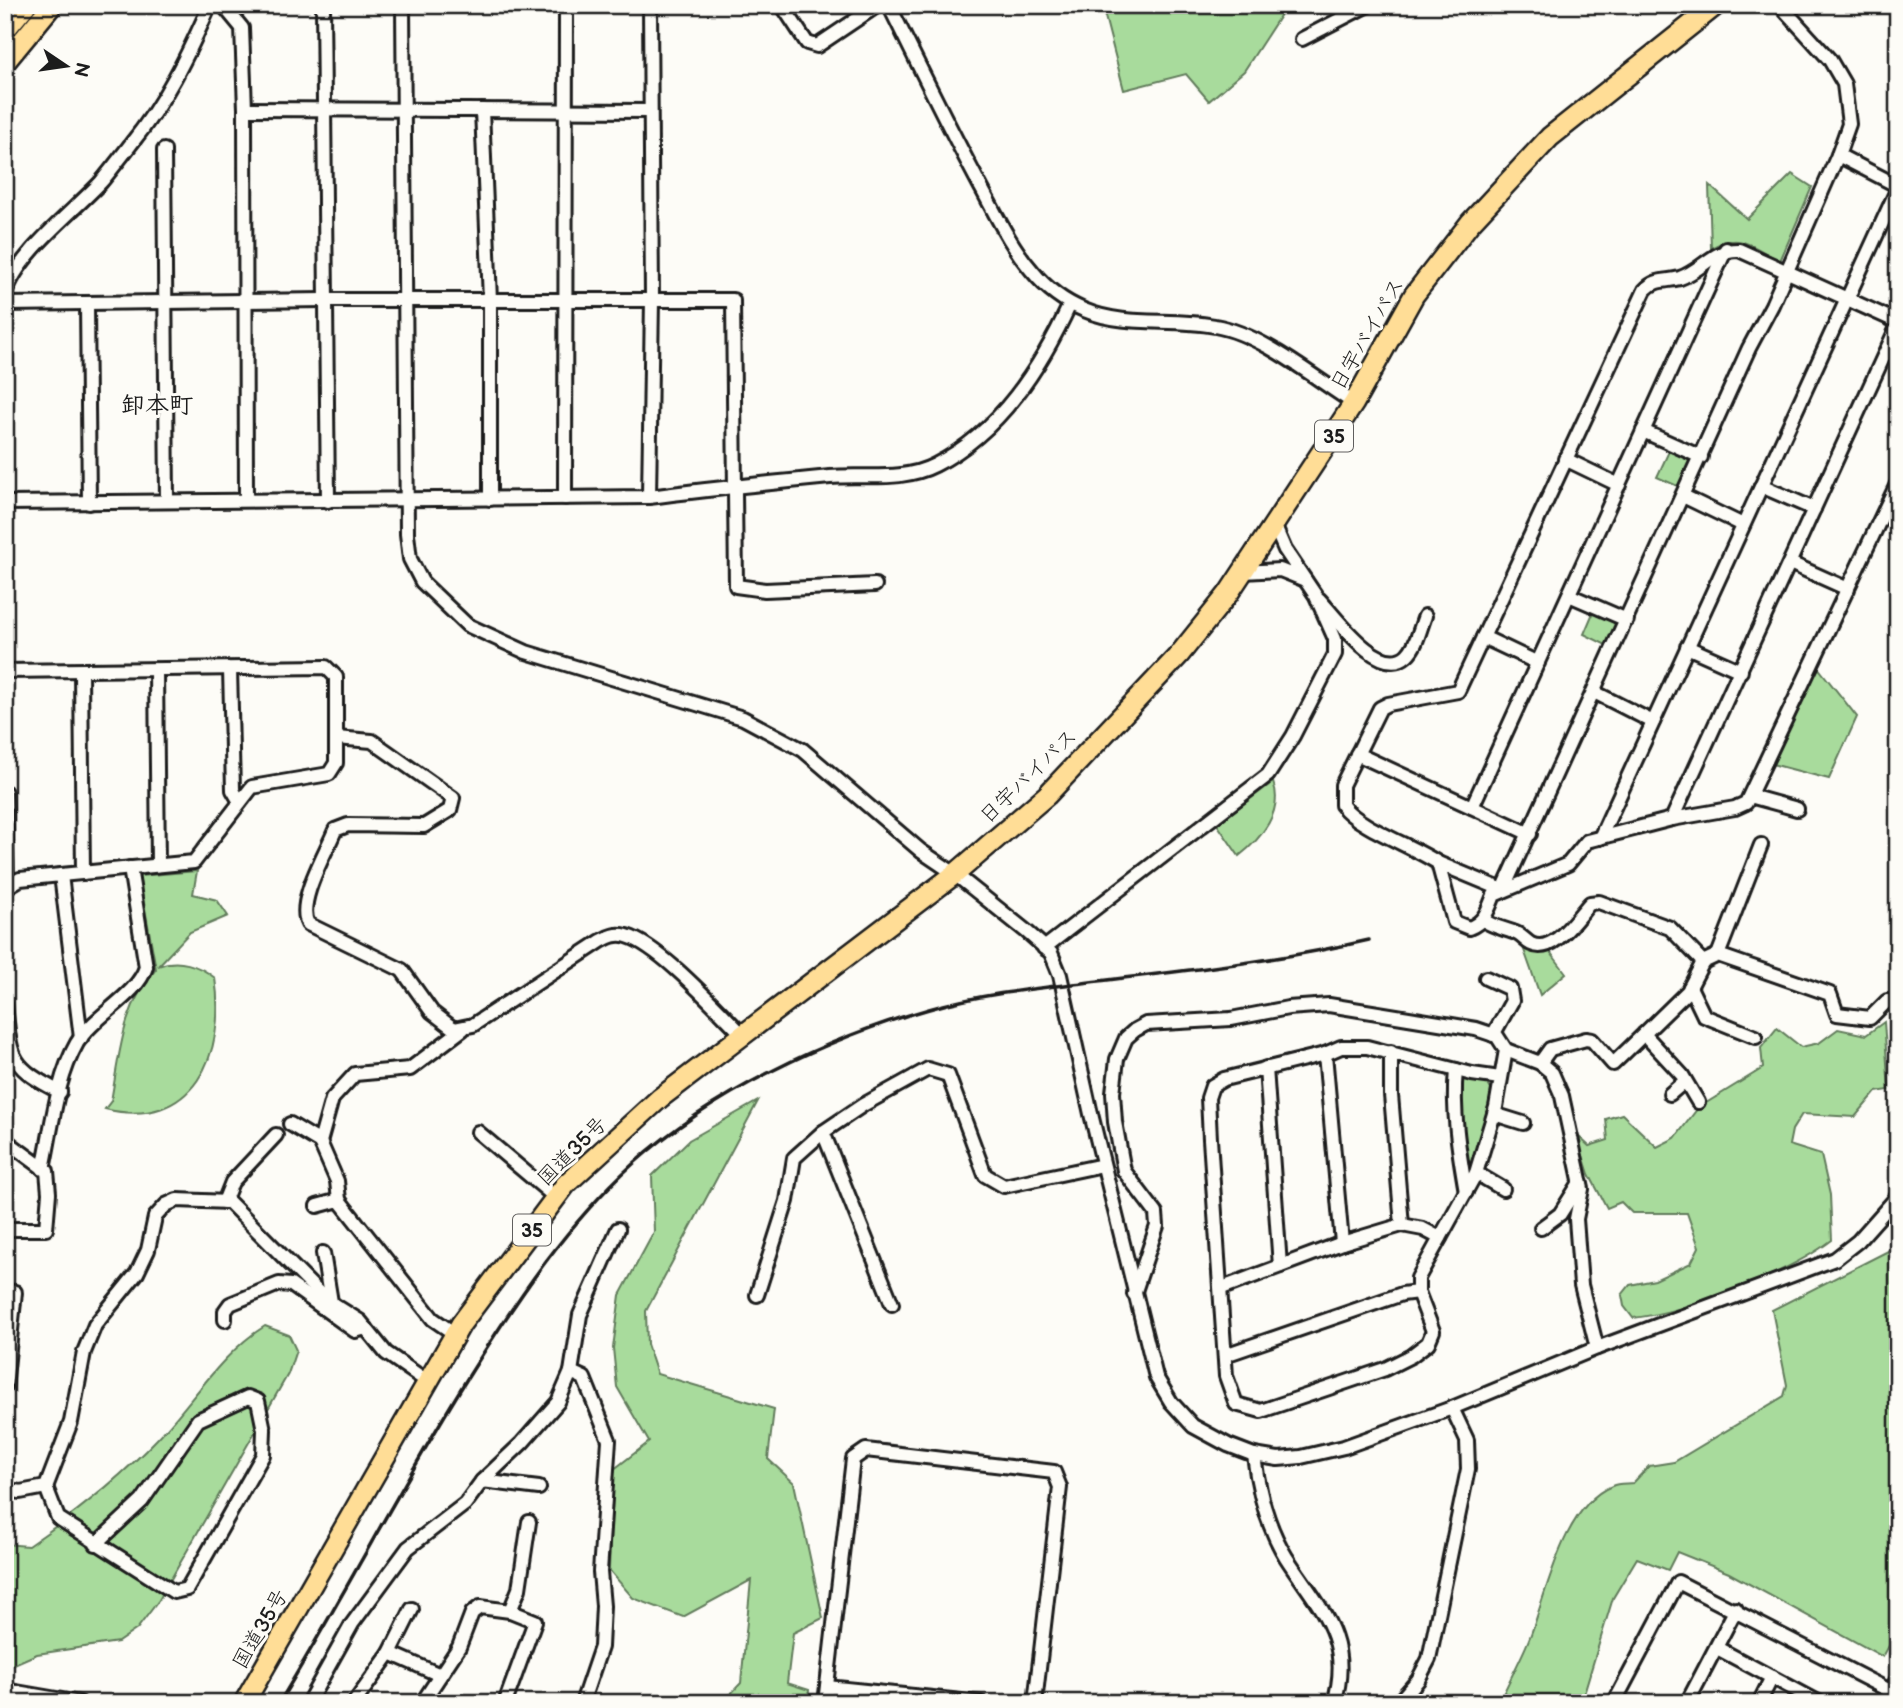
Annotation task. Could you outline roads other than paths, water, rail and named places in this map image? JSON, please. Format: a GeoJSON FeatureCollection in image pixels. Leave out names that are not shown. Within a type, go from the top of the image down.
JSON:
{"type":"FeatureCollection","features":[{"type":"Feature","properties":{"kind":"highway"},"geometry":{"type":"LineString","coordinates":[[5,30],[26,5]]}},
{"type":"Feature","properties":{"kind":"highway"},"geometry":{"type":"LineString","coordinates":[[5,62],[52,5]]}},
{"type":"Feature","properties":{"kind":"highway","name":"日宇バイパス"},"geometry":{"type":"LineString","coordinates":[[955,874],[1047,795],[1179,654],[1275,527],[1354,403],[1414,295],[1470,223],[1550,137],[1716,5]]}},
{"type":"Feature","properties":{"kind":"highway","name":"国道35号"},"geometry":{"type":"LineString","coordinates":[[244,1703],[455,1334],[566,1184],[660,1098],[955,874]]}},
{"type":"Feature","properties":{"kind":"street"},"geometry":{"type":"LineString","coordinates":[[5,295],[9,282],[35,249],[101,181],[154,115],[188,57],[210,5]]}},
{"type":"Feature","properties":{"kind":"street"},"geometry":{"type":"LineString","coordinates":[[223,5],[242,28],[245,108],[246,500]]}},
{"type":"Feature","properties":{"kind":"street"},"geometry":{"type":"LineString","coordinates":[[323,5],[328,501]]}},
{"type":"Feature","properties":{"kind":"street"},"geometry":{"type":"LineString","coordinates":[[404,5],[406,502],[410,559],[422,582],[467,625],[526,652],[743,718],[803,750],[921,851],[955,874],[1051,953],[1060,975],[1103,1165],[1156,1377],[1171,1402],[1193,1426],[1254,1455],[1278,1459],[1301,1457],[1344,1447],[1452,1408],[1597,1348],[1835,1259],[1857,1241],[1898,1196]]}},
{"type":"Feature","properties":{"kind":"street"},"geometry":{"type":"LineString","coordinates":[[565,498],[566,5]]}},
{"type":"Feature","properties":{"kind":"street"},"geometry":{"type":"LineString","coordinates":[[649,497],[652,299],[650,5]]}},
{"type":"Feature","properties":{"kind":"street"},"geometry":{"type":"LineString","coordinates":[[782,5],[807,43],[817,46],[878,5]]}},
{"type":"Feature","properties":{"kind":"street"},"geometry":{"type":"LineString","coordinates":[[889,5],[954,137],[1015,249],[1034,274],[1070,304],[1124,321],[1196,323],[1234,331],[1260,344],[1354,403]]}},
{"type":"Feature","properties":{"kind":"street"},"geometry":{"type":"LineString","coordinates":[[1302,39],[1368,5]]}},
{"type":"Feature","properties":{"kind":"street"},"geometry":{"type":"LineString","coordinates":[[1503,890],[1702,457],[1838,155],[1849,124],[1844,84],[1830,61],[1780,5]]}},
{"type":"Feature","properties":{"kind":"street"},"geometry":{"type":"LineString","coordinates":[[245,108],[325,111],[650,111]]}},
{"type":"Feature","properties":{"kind":"street"},"geometry":{"type":"LineString","coordinates":[[482,110],[489,300],[490,499]]}},
{"type":"Feature","properties":{"kind":"street"},"geometry":{"type":"LineString","coordinates":[[164,150],[167,501]]}},
{"type":"Feature","properties":{"kind":"street"},"geometry":{"type":"LineString","coordinates":[[1600,838],[1898,187],[1838,155]]}},
{"type":"Feature","properties":{"kind":"street"},"geometry":{"type":"LineString","coordinates":[[1472,807],[1726,249]]}},
{"type":"Feature","properties":{"kind":"street"},"geometry":{"type":"LineString","coordinates":[[1503,890],[1438,863],[1346,812],[1342,805],[1342,785],[1380,708],[1388,704],[1458,691],[1645,290],[1653,282],[1690,273],[1709,257],[1726,249],[1739,250],[1898,323],[1672,819]]}},
{"type":"Feature","properties":{"kind":"street"},"geometry":{"type":"LineString","coordinates":[[5,304],[324,300],[733,300],[736,586],[765,590],[875,585]]}},
{"type":"Feature","properties":{"kind":"street"},"geometry":{"type":"LineString","coordinates":[[87,304],[89,503]]}},
{"type":"Feature","properties":{"kind":"street"},"geometry":{"type":"LineString","coordinates":[[5,503],[246,500],[406,502],[649,497],[734,485],[902,475],[934,466],[979,434],[1031,378],[1049,349],[1070,304]]}},
{"type":"Feature","properties":{"kind":"street"},"geometry":{"type":"LineString","coordinates":[[1889,344],[1898,356]]}},
{"type":"Feature","properties":{"kind":"street"},"geometry":{"type":"LineString","coordinates":[[1643,431],[1702,457]]}},
{"type":"Feature","properties":{"kind":"street"},"geometry":{"type":"LineString","coordinates":[[1565,459],[1619,485]]}},
{"type":"Feature","properties":{"kind":"street"},"geometry":{"type":"LineString","coordinates":[[1438,863],[1454,922],[1469,928],[1483,920],[1494,895],[1568,864],[1587,841],[1672,819],[1735,808],[1746,803],[1898,482]]}},
{"type":"Feature","properties":{"kind":"street"},"geometry":{"type":"LineString","coordinates":[[1761,486],[1814,509]]}},
{"type":"Feature","properties":{"kind":"street"},"geometry":{"type":"LineString","coordinates":[[1683,496],[1743,525]]}},
{"type":"Feature","properties":{"kind":"street"},"geometry":{"type":"LineString","coordinates":[[1275,527],[1285,550],[1316,596],[1360,645],[1387,661],[1399,660],[1412,650],[1425,616]]}},
{"type":"Feature","properties":{"kind":"street"},"geometry":{"type":"LineString","coordinates":[[1790,563],[1848,589]]}},
{"type":"Feature","properties":{"kind":"street"},"geometry":{"type":"LineString","coordinates":[[1243,572],[1280,570],[1305,580]]}},
{"type":"Feature","properties":{"kind":"street"},"geometry":{"type":"LineString","coordinates":[[1569,595],[1627,620]]}},
{"type":"Feature","properties":{"kind":"street"},"geometry":{"type":"LineString","coordinates":[[1044,948],[1268,775],[1293,736],[1335,654],[1335,639],[1316,596]]}},
{"type":"Feature","properties":{"kind":"street"},"geometry":{"type":"LineString","coordinates":[[1483,636],[1538,663]]}},
{"type":"Feature","properties":{"kind":"street"},"geometry":{"type":"LineString","coordinates":[[1688,647],[1741,671]]}},
{"type":"Feature","properties":{"kind":"street"},"geometry":{"type":"LineString","coordinates":[[5,671],[326,667],[335,677],[336,738],[336,762],[328,774],[252,787],[194,862],[20,878],[6,888]]}},
{"type":"Feature","properties":{"kind":"street"},"geometry":{"type":"LineString","coordinates":[[230,669],[233,790],[240,802]]}},
{"type":"Feature","properties":{"kind":"street"},"geometry":{"type":"LineString","coordinates":[[156,670],[158,866]]}},
{"type":"Feature","properties":{"kind":"street"},"geometry":{"type":"LineString","coordinates":[[81,671],[83,873]]}},
{"type":"Feature","properties":{"kind":"street"},"geometry":{"type":"LineString","coordinates":[[1594,692],[1653,722]]}},
{"type":"Feature","properties":{"kind":"street"},"geometry":{"type":"LineString","coordinates":[[336,738],[372,741],[453,798],[450,810],[424,826],[348,825],[335,830],[306,900],[304,916],[309,924],[402,970],[443,1023],[454,1029],[463,1029]]}},
{"type":"Feature","properties":{"kind":"street"},"geometry":{"type":"LineString","coordinates":[[1357,754],[1530,834]]}},
{"type":"Feature","properties":{"kind":"street"},"geometry":{"type":"LineString","coordinates":[[5,792],[6,888]]}},
{"type":"Feature","properties":{"kind":"street"},"geometry":{"type":"LineString","coordinates":[[1750,796],[1797,809]]}},
{"type":"Feature","properties":{"kind":"street"},"geometry":{"type":"LineString","coordinates":[[1540,1063],[1550,1049],[1586,1039],[1592,1040],[1613,1064],[1644,1034],[1690,988],[1703,962],[1718,955],[1761,845]]}},
{"type":"Feature","properties":{"kind":"street"},"geometry":{"type":"LineString","coordinates":[[43,1169],[60,1092],[81,1038],[99,1017],[143,978],[146,968],[130,868]]}},
{"type":"Feature","properties":{"kind":"street"},"geometry":{"type":"LineString","coordinates":[[61,875],[81,1038]]}},
{"type":"Feature","properties":{"kind":"street"},"geometry":{"type":"LineString","coordinates":[[1483,920],[1497,929],[1515,932],[1532,945],[1542,946],[1559,938],[1590,903],[1599,902],[1670,928],[1703,962]]}},
{"type":"Feature","properties":{"kind":"street"},"geometry":{"type":"LineString","coordinates":[[320,1142],[332,1099],[355,1074],[410,1069],[463,1029],[601,940],[619,934],[641,942],[690,983],[743,1034]]}},
{"type":"Feature","properties":{"kind":"street"},"geometry":{"type":"LineString","coordinates":[[1718,955],[1830,994],[1837,1014],[1870,1018],[1887,1001],[1898,1002]]}},
{"type":"Feature","properties":{"kind":"street"},"geometry":{"type":"LineString","coordinates":[[1486,978],[1510,989],[1512,1001],[1493,1035]]}},
{"type":"Feature","properties":{"kind":"street"},"geometry":{"type":"LineString","coordinates":[[1690,988],[1704,1016],[1756,1037]]}},
{"type":"Feature","properties":{"kind":"street"},"geometry":{"type":"LineString","coordinates":[[5,1004],[12,1057],[18,1066],[60,1092]]}},
{"type":"Feature","properties":{"kind":"street"},"geometry":{"type":"LineString","coordinates":[[1134,1294],[1157,1226],[1156,1213],[1124,1171],[1115,1122],[1113,1093],[1117,1059],[1126,1038],[1146,1024],[1231,1019],[1288,1008],[1329,1005],[1476,1029],[1493,1035],[1506,1050],[1540,1063],[1552,1073],[1562,1096],[1581,1181],[1576,1219],[1581,1285],[1597,1348]]}},
{"type":"Feature","properties":{"kind":"street"},"geometry":{"type":"LineString","coordinates":[[1644,1034],[1685,1081],[1698,1102]]}},
{"type":"Feature","properties":{"kind":"street"},"geometry":{"type":"LineString","coordinates":[[1500,1078],[1456,1070],[1367,1046],[1341,1047],[1325,1054],[1224,1079],[1212,1086],[1208,1098],[1227,1384],[1236,1404],[1261,1411],[1385,1369],[1411,1356],[1428,1343],[1433,1331],[1418,1292],[1419,1278],[1476,1173],[1494,1114],[1506,1050]]}},
{"type":"Feature","properties":{"kind":"street"},"geometry":{"type":"LineString","coordinates":[[1391,1052],[1391,1095],[1402,1225]]}},
{"type":"Feature","properties":{"kind":"street"},"geometry":{"type":"LineString","coordinates":[[1325,1054],[1342,1243]]}},
{"type":"Feature","properties":{"kind":"street"},"geometry":{"type":"LineString","coordinates":[[1266,1068],[1280,1266]]}},
{"type":"Feature","properties":{"kind":"street"},"geometry":{"type":"LineString","coordinates":[[757,1295],[787,1201],[794,1158],[823,1132],[928,1069],[948,1075],[985,1175],[1004,1186],[1103,1165]]}},
{"type":"Feature","properties":{"kind":"street"},"geometry":{"type":"LineString","coordinates":[[1456,1070],[1454,1090],[1459,1152],[1466,1192]]}},
{"type":"Feature","properties":{"kind":"street"},"geometry":{"type":"LineString","coordinates":[[1670,1094],[1685,1081]]}},
{"type":"Feature","properties":{"kind":"street"},"geometry":{"type":"LineString","coordinates":[[1494,1114],[1523,1123]]}},
{"type":"Feature","properties":{"kind":"street"},"geometry":{"type":"LineString","coordinates":[[290,1124],[320,1142],[337,1181],[339,1200],[433,1319],[455,1334]]}},
{"type":"Feature","properties":{"kind":"street"},"geometry":{"type":"LineString","coordinates":[[478,1132],[556,1198]]}},
{"type":"Feature","properties":{"kind":"street"},"geometry":{"type":"LineString","coordinates":[[823,1132],[892,1304]]}},
{"type":"Feature","properties":{"kind":"street"},"geometry":{"type":"LineString","coordinates":[[223,1202],[232,1182],[276,1135]]}},
{"type":"Feature","properties":{"kind":"street"},"geometry":{"type":"LineString","coordinates":[[5,1139],[47,1171],[49,1193],[46,1229],[5,1229]]}},
{"type":"Feature","properties":{"kind":"street"},"geometry":{"type":"LineString","coordinates":[[1476,1173],[1503,1189]]}},
{"type":"Feature","properties":{"kind":"street"},"geometry":{"type":"LineString","coordinates":[[1542,1228],[1569,1204],[1581,1181]]}},
{"type":"Feature","properties":{"kind":"street"},"geometry":{"type":"LineString","coordinates":[[96,1544],[142,1501],[198,1420],[248,1397],[258,1401],[264,1430],[263,1455],[187,1589],[174,1592],[96,1544],[58,1518],[46,1487],[71,1422],[84,1352],[95,1325],[137,1273],[148,1250],[155,1217],[166,1205],[177,1199],[229,1202],[275,1251],[331,1302],[366,1328],[386,1353],[428,1382]]}},
{"type":"Feature","properties":{"kind":"street"},"geometry":{"type":"LineString","coordinates":[[317,1206],[339,1200]]}},
{"type":"Feature","properties":{"kind":"street"},"geometry":{"type":"LineString","coordinates":[[1222,1288],[1342,1243],[1402,1225],[1423,1229],[1440,1238]]}},
{"type":"Feature","properties":{"kind":"street"},"geometry":{"type":"LineString","coordinates":[[308,1703],[352,1624],[408,1548],[465,1504],[482,1481],[523,1443],[558,1402],[571,1372],[580,1315],[618,1229]]}},
{"type":"Feature","properties":{"kind":"street"},"geometry":{"type":"LineString","coordinates":[[323,1253],[331,1302]]}},
{"type":"Feature","properties":{"kind":"street"},"geometry":{"type":"LineString","coordinates":[[225,1320],[225,1311],[230,1304],[279,1284],[291,1285],[355,1331],[366,1328]]}},
{"type":"Feature","properties":{"kind":"street"},"geometry":{"type":"LineString","coordinates":[[5,1292],[15,1292],[5,1387]]}},
{"type":"Feature","properties":{"kind":"street"},"geometry":{"type":"LineString","coordinates":[[1225,1355],[1402,1294],[1418,1292]]}},
{"type":"Feature","properties":{"kind":"street"},"geometry":{"type":"LineString","coordinates":[[571,1372],[583,1378],[609,1440],[600,1572],[601,1647],[582,1703]]}},
{"type":"Feature","properties":{"kind":"street"},"geometry":{"type":"LineString","coordinates":[[1398,1703],[1418,1680],[1429,1659],[1468,1469],[1467,1440],[1452,1408]]}},
{"type":"Feature","properties":{"kind":"street"},"geometry":{"type":"LineString","coordinates":[[825,1703],[853,1459],[866,1450],[1054,1472],[1060,1488],[1035,1703]]}},
{"type":"Feature","properties":{"kind":"street"},"geometry":{"type":"LineString","coordinates":[[1254,1455],[1257,1482],[1271,1526],[1286,1556],[1315,1595],[1340,1647],[1342,1664],[1334,1703]]}},
{"type":"Feature","properties":{"kind":"street"},"geometry":{"type":"LineString","coordinates":[[482,1481],[539,1488]]}},
{"type":"Feature","properties":{"kind":"street"},"geometry":{"type":"LineString","coordinates":[[5,1489],[20,1492],[46,1487]]}},
{"type":"Feature","properties":{"kind":"street"},"geometry":{"type":"LineString","coordinates":[[510,1611],[519,1589],[529,1522]]}},
{"type":"Feature","properties":{"kind":"street"},"geometry":{"type":"LineString","coordinates":[[1614,1703],[1678,1582],[1736,1609],[1891,1696],[1898,1678]]}},
{"type":"Feature","properties":{"kind":"street"},"geometry":{"type":"LineString","coordinates":[[422,1703],[459,1647],[472,1614],[480,1606],[510,1611],[535,1621],[508,1702]]}},
{"type":"Feature","properties":{"kind":"street"},"geometry":{"type":"LineString","coordinates":[[354,1703],[390,1653],[412,1609]]}},
{"type":"Feature","properties":{"kind":"street"},"geometry":{"type":"LineString","coordinates":[[1687,1703],[1736,1609]]}},
{"type":"Feature","properties":{"kind":"street"},"geometry":{"type":"LineString","coordinates":[[1717,1648],[1820,1703]]}},
{"type":"Feature","properties":{"kind":"street"},"geometry":{"type":"LineString","coordinates":[[390,1653],[440,1675]]}},
{"type":"Feature","properties":{"kind":"street"},"geometry":{"type":"LineString","coordinates":[[1759,1703],[1772,1677]]}},
{"type":"Feature","properties":{"kind":"street"},"geometry":{"type":"LineString","coordinates":[[827,1687],[981,1703]]}},
{"type":"Feature","properties":{"kind":"street"},"geometry":{"type":"LineString","coordinates":[[5,1690],[80,1703]]}},
{"type":"Feature","properties":{"kind":"railway"},"geometry":{"type":"LineString","coordinates":[[279,1703],[445,1414],[544,1263],[609,1187],[664,1138],[698,1114],[772,1071],[812,1052],[851,1035],[950,1003],[1014,992],[1268,959],[1369,940]]}},
{"type":"Feature","properties":{"kind":"district","name":"卸本町"},"geometry":{"type":"Point","coordinates":[157,405]}}]}
